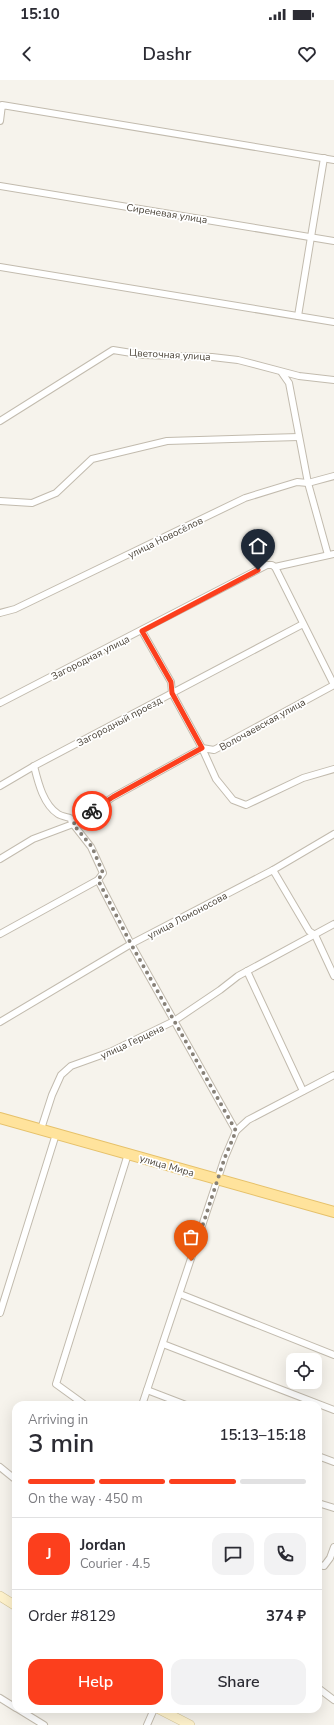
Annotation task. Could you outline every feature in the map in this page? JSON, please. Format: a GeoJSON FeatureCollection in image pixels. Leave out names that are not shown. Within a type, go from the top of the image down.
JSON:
{"type":"FeatureCollection","features":[{"type":"Feature","properties":{"kind":"main road","name":"улица Мира"},"geometry":{"type":"LineString","coordinates":[[0,1118],[334,1212]]}},
{"type":"Feature","properties":{"kind":"street"},"geometry":{"type":"LineString","coordinates":[[0,121],[2,105],[334,160]]}},
{"type":"Feature","properties":{"kind":"street"},"geometry":{"type":"LineString","coordinates":[[298,316],[324,158]]}},
{"type":"Feature","properties":{"kind":"street","name":"Сиреневая улица"},"geometry":{"type":"LineString","coordinates":[[0,186],[334,241]]}},
{"type":"Feature","properties":{"kind":"street"},"geometry":{"type":"LineString","coordinates":[[0,268],[334,322]]}},
{"type":"Feature","properties":{"kind":"street","name":"Цветочная улица"},"geometry":{"type":"LineString","coordinates":[[0,421],[113,350],[144,355],[212,357],[238,360],[298,376],[334,380]]}},
{"type":"Feature","properties":{"kind":"street"},"geometry":{"type":"LineString","coordinates":[[282,372],[290,383],[308,484],[331,554]]}},
{"type":"Feature","properties":{"kind":"street"},"geometry":{"type":"LineString","coordinates":[[290,383],[298,376]]}},
{"type":"Feature","properties":{"kind":"street"},"geometry":{"type":"LineString","coordinates":[[0,501],[32,503],[56,493],[92,460],[167,441],[299,437]]}},
{"type":"Feature","properties":{"kind":"street","name":"улица Новосёлов"},"geometry":{"type":"LineString","coordinates":[[0,613],[15,609],[245,498],[297,482],[308,484],[334,476]]}},
{"type":"Feature","properties":{"kind":"street","name":"Загородная улица"},"geometry":{"type":"LineString","coordinates":[[0,703],[142,631],[267,565],[272,565],[275,567],[331,554]]}},
{"type":"Feature","properties":{"kind":"street"},"geometry":{"type":"LineString","coordinates":[[275,567],[334,685]]}},
{"type":"Feature","properties":{"kind":"street","name":"Загородный проезд"},"geometry":{"type":"LineString","coordinates":[[0,786],[34,766],[303,624]]}},
{"type":"Feature","properties":{"kind":"street"},"geometry":{"type":"LineString","coordinates":[[142,631],[171,682],[172,693],[202,748],[216,779],[224,792],[233,800],[246,805],[303,778],[334,768]]}},
{"type":"Feature","properties":{"kind":"street","name":"Волочаевская улица"},"geometry":{"type":"LineString","coordinates":[[0,859],[33,839],[73,824],[113,797],[202,748],[214,750],[334,685]]}},
{"type":"Feature","properties":{"kind":"street"},"geometry":{"type":"LineString","coordinates":[[0,934],[98,880],[103,873],[92,847],[73,824],[70,818],[58,814],[47,802],[38,782],[34,766]]}},
{"type":"Feature","properties":{"kind":"street","name":"улица Ломоносова"},"geometry":{"type":"LineString","coordinates":[[0,1022],[131,944],[273,870],[334,834]]}},
{"type":"Feature","properties":{"kind":"street"},"geometry":{"type":"LineString","coordinates":[[273,870],[309,931],[315,935],[334,976]]}},
{"type":"Feature","properties":{"kind":"street"},"geometry":{"type":"LineString","coordinates":[[98,880],[131,944],[236,1131]]}},
{"type":"Feature","properties":{"kind":"street","name":"улица Герцена"},"geometry":{"type":"LineString","coordinates":[[42,1129],[52,1095],[61,1075],[71,1066],[110,1052],[174,1021],[247,971],[334,924]]}},
{"type":"Feature","properties":{"kind":"street"},"geometry":{"type":"LineString","coordinates":[[247,971],[303,1090]]}},
{"type":"Feature","properties":{"kind":"street"},"geometry":{"type":"LineString","coordinates":[[143,1401],[218,1179],[236,1131],[248,1120],[334,1075]]}},
{"type":"Feature","properties":{"kind":"street"},"geometry":{"type":"LineString","coordinates":[[0,1313],[56,1134]]}},
{"type":"Feature","properties":{"kind":"street"},"geometry":{"type":"LineString","coordinates":[[79,1401],[56,1384],[128,1154]]}},
{"type":"Feature","properties":{"kind":"street"},"geometry":{"type":"LineString","coordinates":[[180,1294],[334,1355]]}},
{"type":"Feature","properties":{"kind":"street"},"geometry":{"type":"LineString","coordinates":[[163,1344],[311,1401]]}},
{"type":"Feature","properties":{"kind":"street"},"geometry":{"type":"LineString","coordinates":[[147,1390],[176,1401]]}},
{"type":"Feature","properties":{"kind":"street"},"geometry":{"type":"LineString","coordinates":[[322,1405],[334,1410]]}},
{"type":"Feature","properties":{"kind":"street"},"geometry":{"type":"LineString","coordinates":[[322,1458],[334,1462]]}},
{"type":"Feature","properties":{"kind":"street"},"geometry":{"type":"LineString","coordinates":[[0,1467],[12,1477]]}},
{"type":"Feature","properties":{"kind":"street"},"geometry":{"type":"LineString","coordinates":[[322,1504],[334,1508]]}},
{"type":"Feature","properties":{"kind":"street"},"geometry":{"type":"LineString","coordinates":[[322,1566],[324,1566],[330,1558],[334,1547]]}},
{"type":"Feature","properties":{"kind":"street"},"geometry":{"type":"LineString","coordinates":[[0,1596],[12,1604]]}},
{"type":"Feature","properties":{"kind":"street"},"geometry":{"type":"LineString","coordinates":[[322,1691],[334,1700]]}},
{"type":"Feature","properties":{"kind":"street"},"geometry":{"type":"LineString","coordinates":[[0,1698],[12,1705]]}},
{"type":"Feature","properties":{"kind":"street"},"geometry":{"type":"LineString","coordinates":[[25,1713],[44,1725]]}},
{"type":"Feature","properties":{"kind":"street"},"geometry":{"type":"LineString","coordinates":[[147,1725],[152,1713]]}},
{"type":"Feature","properties":{"kind":"street"},"geometry":{"type":"LineString","coordinates":[[166,1713],[190,1725]]}},
{"type":"Feature","properties":{"kind":"way so far"},"geometry":{"type":"LineString","coordinates":[[92,811],[73,824],[92,847],[103,873],[98,880],[131,944],[236,1131],[225,1157],[191,1261]]}},
{"type":"Feature","properties":{"kind":"route"},"geometry":{"type":"LineString","coordinates":[[92,811],[113,797],[202,748],[172,693],[171,682],[142,631],[258,570]]}}]}
